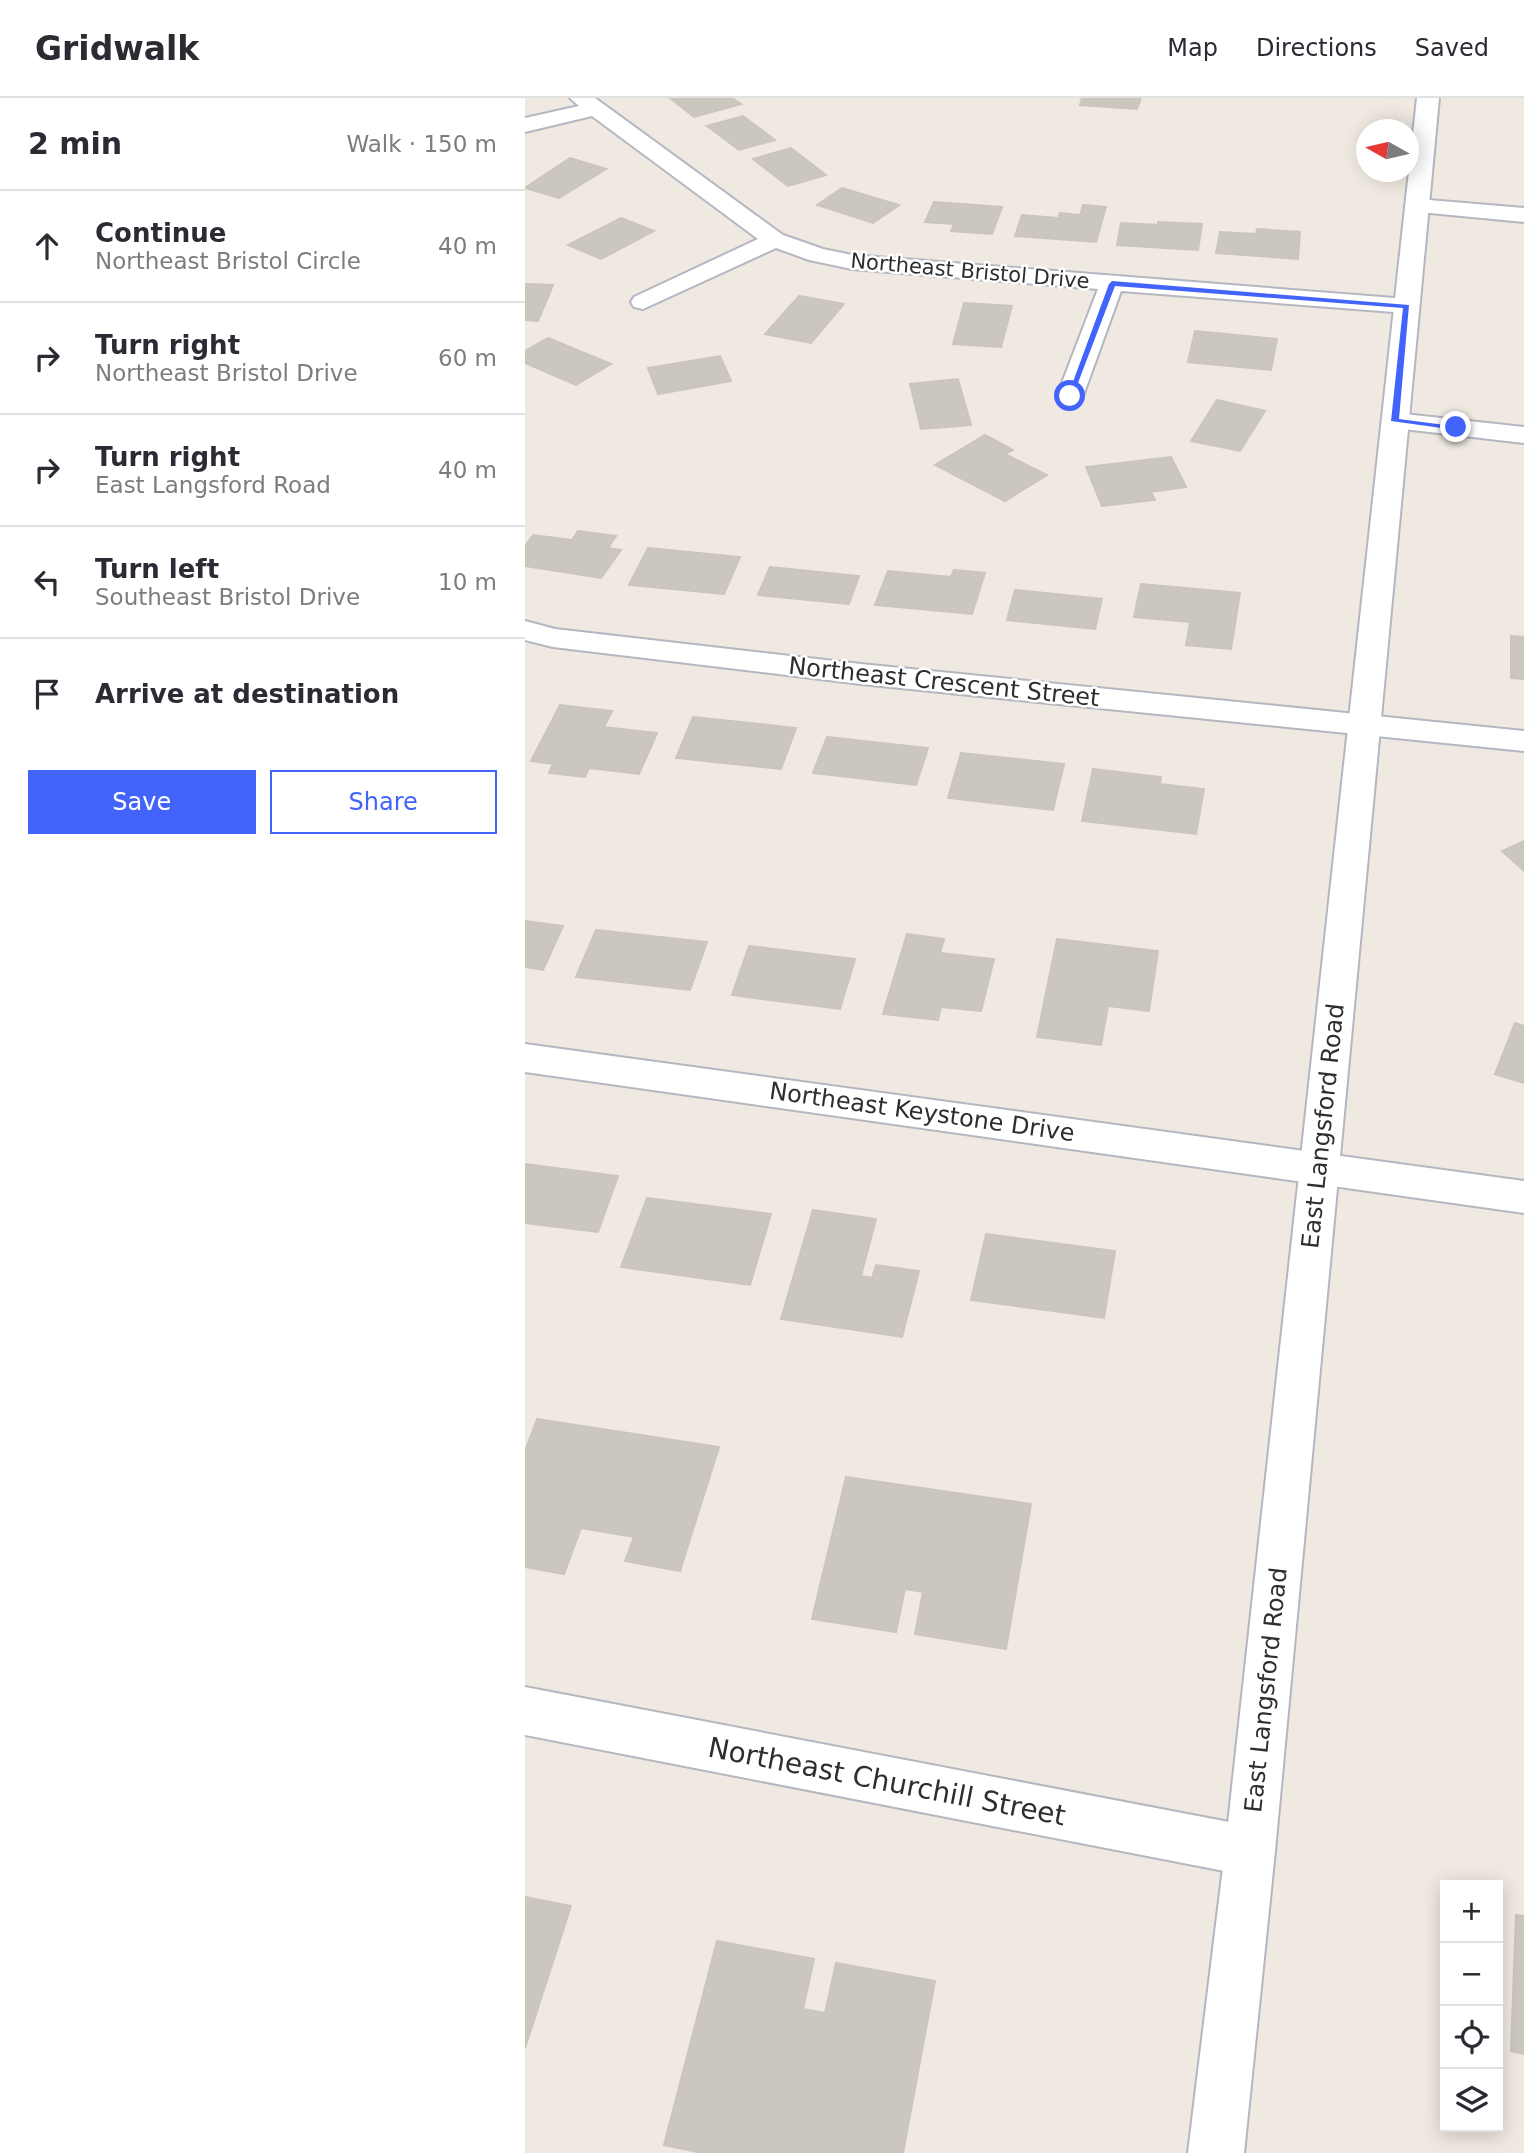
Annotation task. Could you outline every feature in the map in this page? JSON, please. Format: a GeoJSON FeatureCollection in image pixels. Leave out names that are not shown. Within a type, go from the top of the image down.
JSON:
{"type":"FeatureCollection","features":[{"type":"Feature","properties":{"kind":"street","name":"East Langsford Road"},"geometry":{"type":"LineString","coordinates":[[1216,2153],[1250,1851],[1428,98]]}},
{"type":"Feature","properties":{"kind":"street"},"geometry":{"type":"LineString","coordinates":[[525,125],[588,104]]}},
{"type":"Feature","properties":{"kind":"street","name":"Northeast Bristol Drive"},"geometry":{"type":"LineString","coordinates":[[588,104],[775,240],[817,255],[852,262],[1407,306]]}},
{"type":"Feature","properties":{"kind":"street"},"geometry":{"type":"LineString","coordinates":[[1417,206],[1524,215]]}},
{"type":"Feature","properties":{"kind":"street"},"geometry":{"type":"LineString","coordinates":[[643,302],[775,240]]}},
{"type":"Feature","properties":{"kind":"street"},"geometry":{"type":"LineString","coordinates":[[1070,396],[1112,284]]}},
{"type":"Feature","properties":{"kind":"street"},"geometry":{"type":"LineString","coordinates":[[1395,421],[1524,435]]}},
{"type":"Feature","properties":{"kind":"street","name":"Northeast Crescent Street"},"geometry":{"type":"LineString","coordinates":[[525,630],[553,638],[861,674],[1524,741]]}},
{"type":"Feature","properties":{"kind":"street","name":"Northeast Keystone Drive"},"geometry":{"type":"LineString","coordinates":[[525,1058],[1524,1197]]}},
{"type":"Feature","properties":{"kind":"street","name":"Northeast Churchill Street"},"geometry":{"type":"LineString","coordinates":[[525,1711],[1250,1851]]}},
{"type":"Feature","properties":{"kind":"building"},"geometry":{"type":"Polygon","coordinates":[[[670,98],[732,98],[741,104],[694,117],[670,98]]]}},
{"type":"Feature","properties":{"kind":"building"},"geometry":{"type":"Polygon","coordinates":[[[1082,98],[1141,98],[1137,109],[1080,105],[1082,98]]]}},
{"type":"Feature","properties":{"kind":"building"},"geometry":{"type":"Polygon","coordinates":[[[743,116],[775,140],[739,150],[707,126],[743,116]]]}},
{"type":"Feature","properties":{"kind":"building"},"geometry":{"type":"Polygon","coordinates":[[[791,148],[826,175],[788,186],[753,159],[791,148]]]}},
{"type":"Feature","properties":{"kind":"building"},"geometry":{"type":"Polygon","coordinates":[[[570,158],[606,169],[559,198],[525,188],[570,158]]]}},
{"type":"Feature","properties":{"kind":"building"},"geometry":{"type":"Polygon","coordinates":[[[842,188],[899,205],[873,223],[817,205],[842,188]]]}},
{"type":"Feature","properties":{"kind":"building"},"geometry":{"type":"Polygon","coordinates":[[[934,202],[1002,207],[992,234],[951,231],[954,224],[925,222],[934,202]]]}},
{"type":"Feature","properties":{"kind":"building"},"geometry":{"type":"Polygon","coordinates":[[[1083,205],[1106,207],[1096,242],[1015,236],[1022,215],[1058,218],[1060,213],[1080,215],[1083,205]]]}},
{"type":"Feature","properties":{"kind":"building"},"geometry":{"type":"Polygon","coordinates":[[[621,218],[654,231],[601,259],[568,245],[621,218]]]}},
{"type":"Feature","properties":{"kind":"building"},"geometry":{"type":"Polygon","coordinates":[[[1158,222],[1202,224],[1198,250],[1117,245],[1121,223],[1158,225],[1158,222]]]}},
{"type":"Feature","properties":{"kind":"building"},"geometry":{"type":"Polygon","coordinates":[[[1257,229],[1300,232],[1298,259],[1216,253],[1220,232],[1256,234],[1257,229]]]}},
{"type":"Feature","properties":{"kind":"building"},"geometry":{"type":"Polygon","coordinates":[[[525,284],[553,285],[538,321],[525,320],[525,284]]]}},
{"type":"Feature","properties":{"kind":"building"},"geometry":{"type":"Polygon","coordinates":[[[799,296],[844,304],[811,343],[765,334],[799,296]]]}},
{"type":"Feature","properties":{"kind":"building"},"geometry":{"type":"Polygon","coordinates":[[[964,303],[1012,306],[1001,347],[953,344],[964,303]]]}},
{"type":"Feature","properties":{"kind":"building"},"geometry":{"type":"Polygon","coordinates":[[[1195,331],[1277,339],[1271,370],[1188,362],[1195,331]]]}},
{"type":"Feature","properties":{"kind":"building"},"geometry":{"type":"Polygon","coordinates":[[[548,338],[611,364],[576,385],[525,363],[525,351],[548,338]]]}},
{"type":"Feature","properties":{"kind":"building"},"geometry":{"type":"Polygon","coordinates":[[[720,356],[731,381],[658,394],[648,368],[720,356]]]}},
{"type":"Feature","properties":{"kind":"building"},"geometry":{"type":"Polygon","coordinates":[[[958,379],[971,425],[921,429],[910,384],[958,379]]]}},
{"type":"Feature","properties":{"kind":"building"},"geometry":{"type":"Polygon","coordinates":[[[1217,400],[1265,411],[1240,451],[1191,441],[1217,400]]]}},
{"type":"Feature","properties":{"kind":"building"},"geometry":{"type":"Polygon","coordinates":[[[985,435],[1013,450],[1005,454],[1047,475],[1005,501],[935,465],[985,435]]]}},
{"type":"Feature","properties":{"kind":"building"},"geometry":{"type":"Polygon","coordinates":[[[1171,457],[1186,487],[1151,492],[1155,500],[1102,506],[1086,467],[1171,457]]]}},
{"type":"Feature","properties":{"kind":"building"},"geometry":{"type":"Polygon","coordinates":[[[578,531],[616,536],[608,548],[621,550],[601,578],[525,566],[525,546],[533,535],[572,540],[578,531]]]}},
{"type":"Feature","properties":{"kind":"building"},"geometry":{"type":"Polygon","coordinates":[[[648,548],[740,557],[724,594],[629,585],[648,548]]]}},
{"type":"Feature","properties":{"kind":"building"},"geometry":{"type":"Polygon","coordinates":[[[770,567],[859,576],[849,604],[758,595],[770,567]]]}},
{"type":"Feature","properties":{"kind":"building"},"geometry":{"type":"Polygon","coordinates":[[[954,570],[985,573],[972,614],[875,605],[888,571],[951,577],[954,570]]]}},
{"type":"Feature","properties":{"kind":"building"},"geometry":{"type":"Polygon","coordinates":[[[1141,584],[1240,593],[1231,649],[1186,645],[1190,622],[1134,617],[1141,584]]]}},
{"type":"Feature","properties":{"kind":"building"},"geometry":{"type":"Polygon","coordinates":[[[1015,590],[1102,599],[1095,629],[1007,620],[1015,590]]]}},
{"type":"Feature","properties":{"kind":"building"},"geometry":{"type":"Polygon","coordinates":[[[1511,636],[1524,637],[1524,679],[1511,678],[1511,636]]]}},
{"type":"Feature","properties":{"kind":"building"},"geometry":{"type":"Polygon","coordinates":[[[560,705],[612,711],[604,727],[657,733],[639,774],[589,768],[585,777],[549,773],[553,764],[531,761],[560,705]]]}},
{"type":"Feature","properties":{"kind":"building"},"geometry":{"type":"Polygon","coordinates":[[[693,717],[796,728],[781,769],[676,758],[693,717]]]}},
{"type":"Feature","properties":{"kind":"building"},"geometry":{"type":"Polygon","coordinates":[[[827,737],[928,748],[916,785],[813,773],[827,737]]]}},
{"type":"Feature","properties":{"kind":"building"},"geometry":{"type":"Polygon","coordinates":[[[961,753],[1064,764],[1053,810],[948,798],[961,753]]]}},
{"type":"Feature","properties":{"kind":"building"},"geometry":{"type":"Polygon","coordinates":[[[1093,769],[1161,777],[1160,784],[1204,789],[1196,834],[1082,821],[1093,769]]]}},
{"type":"Feature","properties":{"kind":"building"},"geometry":{"type":"Polygon","coordinates":[[[1524,841],[1524,871],[1502,851],[1524,841]]]}},
{"type":"Feature","properties":{"kind":"building"},"geometry":{"type":"Polygon","coordinates":[[[525,921],[563,926],[543,970],[525,967],[525,921]]]}},
{"type":"Feature","properties":{"kind":"building"},"geometry":{"type":"Polygon","coordinates":[[[596,930],[707,942],[690,990],[576,977],[596,930]]]}},
{"type":"Feature","properties":{"kind":"building"},"geometry":{"type":"Polygon","coordinates":[[[907,934],[944,939],[940,953],[994,959],[981,1011],[941,1007],[938,1020],[883,1014],[907,934]]]}},
{"type":"Feature","properties":{"kind":"building"},"geometry":{"type":"Polygon","coordinates":[[[1057,939],[1158,951],[1149,1011],[1108,1006],[1101,1045],[1037,1037],[1057,939]]]}},
{"type":"Feature","properties":{"kind":"building"},"geometry":{"type":"Polygon","coordinates":[[[749,946],[855,959],[840,1009],[732,995],[749,946]]]}},
{"type":"Feature","properties":{"kind":"building"},"geometry":{"type":"Polygon","coordinates":[[[1515,1023],[1524,1026],[1524,1083],[1495,1074],[1515,1023]]]}},
{"type":"Feature","properties":{"kind":"building"},"geometry":{"type":"Polygon","coordinates":[[[525,1164],[618,1176],[598,1232],[525,1223],[525,1164]]]}},
{"type":"Feature","properties":{"kind":"building"},"geometry":{"type":"Polygon","coordinates":[[[647,1198],[771,1214],[750,1285],[621,1267],[647,1198]]]}},
{"type":"Feature","properties":{"kind":"building"},"geometry":{"type":"Polygon","coordinates":[[[813,1210],[876,1219],[861,1276],[872,1278],[876,1265],[919,1271],[902,1337],[781,1319],[813,1210]]]}},
{"type":"Feature","properties":{"kind":"building"},"geometry":{"type":"Polygon","coordinates":[[[986,1234],[1115,1251],[1104,1318],[971,1300],[986,1234]]]}},
{"type":"Feature","properties":{"kind":"building"},"geometry":{"type":"Polygon","coordinates":[[[537,1419],[719,1447],[680,1571],[625,1561],[634,1537],[581,1528],[564,1574],[525,1567],[525,1451],[537,1419]]]}},
{"type":"Feature","properties":{"kind":"building"},"geometry":{"type":"Polygon","coordinates":[[[846,1477],[1031,1504],[1006,1649],[915,1634],[923,1592],[905,1589],[896,1632],[812,1619],[846,1477]]]}},
{"type":"Feature","properties":{"kind":"building"},"geometry":{"type":"Polygon","coordinates":[[[525,1897],[571,1906],[525,2048],[525,1897]]]}},
{"type":"Feature","properties":{"kind":"building"},"geometry":{"type":"Polygon","coordinates":[[[1516,1915],[1524,1916],[1524,2054],[1511,2051],[1516,1915]]]}},
{"type":"Feature","properties":{"kind":"building"},"geometry":{"type":"Polygon","coordinates":[[[717,1941],[814,1959],[803,2009],[825,2013],[836,1963],[935,1981],[903,2153],[702,2153],[664,2145],[717,1941]]]}},
{"type":"Feature","properties":{"kind":"route"},"geometry":{"type":"LineString","coordinates":[[1070,396],[1112,284],[1407,306],[1395,421],[1456,427]]}}]}
